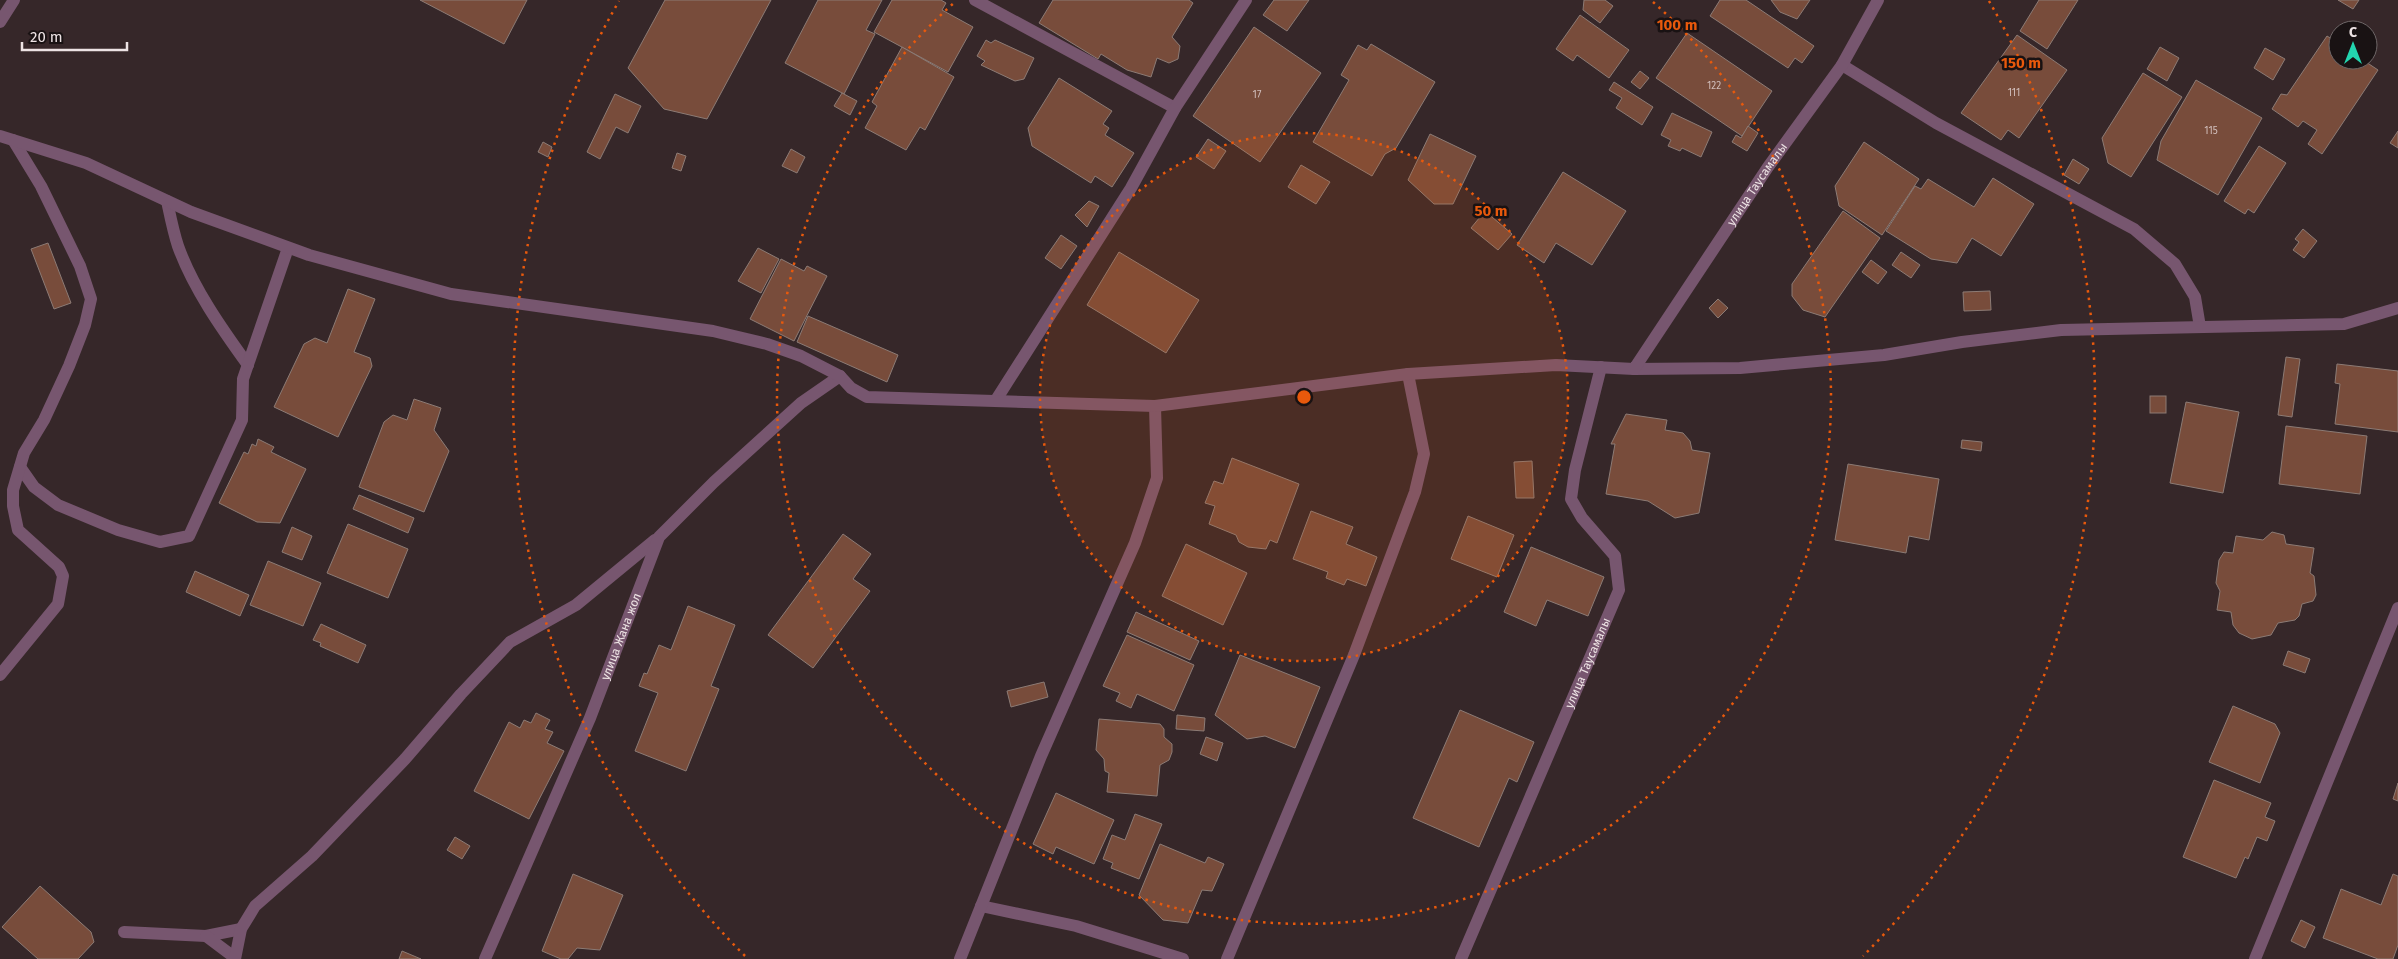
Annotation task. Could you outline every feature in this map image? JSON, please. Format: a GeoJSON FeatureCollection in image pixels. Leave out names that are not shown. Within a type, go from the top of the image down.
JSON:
{"type":"FeatureCollection","features":[{"type":"Feature","properties":{"kind":"street"},"geometry":{"type":"LineString","coordinates":[[0,22],[14,0]]}},
{"type":"Feature","properties":{"kind":"street"},"geometry":{"type":"LineString","coordinates":[[975,0],[1175,108]]}},
{"type":"Feature","properties":{"kind":"street"},"geometry":{"type":"LineString","coordinates":[[996,400],[1131,188],[1175,108],[1246,0]]}},
{"type":"Feature","properties":{"kind":"street","name":"улица Таусамалы"},"geometry":{"type":"LineString","coordinates":[[1634,369],[1768,167],[1842,65],[1878,0]]}},
{"type":"Feature","properties":{"kind":"street"},"geometry":{"type":"LineString","coordinates":[[1842,65],[1936,124],[2134,230],[2175,264],[2195,297],[2200,327]]}},
{"type":"Feature","properties":{"kind":"street"},"geometry":{"type":"LineString","coordinates":[[6,138],[86,163],[191,212],[288,248],[451,294],[713,331],[767,344],[801,356],[840,376],[851,388],[866,397],[1155,406],[1408,374],[1556,365],[1634,369],[1740,368],[1884,355],[1962,342],[2061,330],[2344,324],[2398,308]]}},
{"type":"Feature","properties":{"kind":"street"},"geometry":{"type":"LineString","coordinates":[[0,675],[58,604],[63,576],[59,567],[18,530],[12,506],[13,490],[24,453],[44,420],[69,366],[85,326],[90,299],[80,266],[41,186],[6,138]]}},
{"type":"Feature","properties":{"kind":"street"},"geometry":{"type":"LineString","coordinates":[[167,201],[178,246],[225,333],[248,365]]}},
{"type":"Feature","properties":{"kind":"street"},"geometry":{"type":"LineString","coordinates":[[20,467],[34,486],[58,505],[118,530],[160,542],[189,536],[242,420],[243,379],[288,248]]}},
{"type":"Feature","properties":{"kind":"street","name":"улица Таусамалы"},"geometry":{"type":"LineString","coordinates":[[1461,959],[1619,590],[1615,556],[1582,518],[1570,499],[1575,470],[1601,367]]}},
{"type":"Feature","properties":{"kind":"street"},"geometry":{"type":"LineString","coordinates":[[1227,959],[1354,654],[1414,492],[1424,454],[1408,374]]}},
{"type":"Feature","properties":{"kind":"street","name":"улица Жана жол"},"geometry":{"type":"LineString","coordinates":[[485,959],[590,718],[659,537],[714,482],[801,403],[840,376]]}},
{"type":"Feature","properties":{"kind":"street"},"geometry":{"type":"LineString","coordinates":[[960,959],[1041,756],[1135,543],[1157,478],[1155,406]]}},
{"type":"Feature","properties":{"kind":"street"},"geometry":{"type":"LineString","coordinates":[[206,936],[235,958],[241,929],[255,906],[312,856],[386,780],[510,642],[576,605],[659,537]]}},
{"type":"Feature","properties":{"kind":"street"},"geometry":{"type":"LineString","coordinates":[[2255,959],[2398,608]]}},
{"type":"Feature","properties":{"kind":"street"},"geometry":{"type":"LineString","coordinates":[[981,906],[1076,926],[1183,959]]}},
{"type":"Feature","properties":{"kind":"street"},"geometry":{"type":"LineString","coordinates":[[124,932],[206,936],[241,929]]}},
{"type":"Feature","properties":{"kind":"building"},"geometry":{"type":"Polygon","coordinates":[[[420,0],[527,0],[504,44],[420,0]]]}},
{"type":"Feature","properties":{"kind":"building"},"geometry":{"type":"Polygon","coordinates":[[[665,0],[771,0],[707,119],[664,109],[628,68],[665,0]]]}},
{"type":"Feature","properties":{"kind":"building"},"geometry":{"type":"Polygon","coordinates":[[[818,0],[882,0],[866,30],[875,34],[844,94],[785,63],[818,0]]]}},
{"type":"Feature","properties":{"kind":"building"},"geometry":{"type":"Polygon","coordinates":[[[892,0],[941,0],[946,3],[942,10],[973,27],[948,72],[874,32],[892,0]]]}},
{"type":"Feature","properties":{"kind":"building"},"geometry":{"type":"Polygon","coordinates":[[[1053,0],[1189,0],[1193,3],[1172,37],[1180,46],[1178,59],[1169,63],[1157,58],[1151,77],[1127,70],[1101,54],[1098,59],[1039,23],[1053,0]]]}},
{"type":"Feature","properties":{"kind":"building"},"geometry":{"type":"Polygon","coordinates":[[[1274,0],[1309,0],[1287,31],[1263,15],[1274,0]]]}},
{"type":"Feature","properties":{"kind":"building"},"geometry":{"type":"Polygon","coordinates":[[[1584,0],[1605,0],[1613,6],[1600,23],[1583,10],[1584,0]]]}},
{"type":"Feature","properties":{"kind":"building"},"geometry":{"type":"Polygon","coordinates":[[[1720,0],[1746,0],[1814,46],[1802,63],[1795,58],[1788,68],[1710,16],[1720,0]]]}},
{"type":"Feature","properties":{"kind":"building"},"geometry":{"type":"Polygon","coordinates":[[[1771,0],[1810,0],[1797,19],[1780,12],[1771,0]]]}},
{"type":"Feature","properties":{"kind":"building"},"geometry":{"type":"Polygon","coordinates":[[[2039,0],[2078,0],[2047,49],[2020,31],[2039,0]]]}},
{"type":"Feature","properties":{"kind":"building"},"geometry":{"type":"Polygon","coordinates":[[[2338,0],[2359,0],[2353,9],[2338,0]]]}},
{"type":"Feature","properties":{"kind":"building"},"geometry":{"type":"Polygon","coordinates":[[[1580,15],[1629,50],[1609,78],[1577,55],[1573,61],[1556,49],[1580,15]]]}},
{"type":"Feature","properties":{"kind":"building"},"geometry":{"type":"Polygon","coordinates":[[[1254,27],[1321,73],[1260,162],[1193,116],[1254,27]]]}},
{"type":"Feature","properties":{"kind":"building"},"geometry":{"type":"Polygon","coordinates":[[[1687,33],[1772,91],[1742,136],[1656,78],[1687,33]]]}},
{"type":"Feature","properties":{"kind":"building"},"geometry":{"type":"Polygon","coordinates":[[[2017,35],[2067,70],[2019,138],[2008,130],[2001,140],[1961,113],[2017,35]]]}},
{"type":"Feature","properties":{"kind":"building"},"geometry":{"type":"Polygon","coordinates":[[[2327,36],[2328,70],[2378,70],[2322,154],[2308,144],[2317,130],[2303,121],[2298,127],[2272,109],[2281,94],[2287,95],[2327,36]]]}},
{"type":"Feature","properties":{"kind":"building"},"geometry":{"type":"Polygon","coordinates":[[[986,40],[991,43],[995,40],[1034,58],[1024,79],[1015,81],[981,65],[985,61],[977,56],[986,40]]]}},
{"type":"Feature","properties":{"kind":"building"},"geometry":{"type":"Polygon","coordinates":[[[1371,44],[1435,82],[1396,148],[1385,154],[1372,176],[1313,142],[1349,80],[1341,75],[1358,45],[1367,50],[1371,44]]]}},
{"type":"Feature","properties":{"kind":"building"},"geometry":{"type":"Polygon","coordinates":[[[902,47],[954,77],[925,130],[920,127],[906,150],[865,128],[877,106],[872,102],[902,47]]]}},
{"type":"Feature","properties":{"kind":"building"},"geometry":{"type":"Polygon","coordinates":[[[2160,47],[2179,58],[2167,81],[2147,69],[2160,47]]]}},
{"type":"Feature","properties":{"kind":"building"},"geometry":{"type":"Polygon","coordinates":[[[2265,48],[2285,59],[2273,80],[2254,68],[2265,48]]]}},
{"type":"Feature","properties":{"kind":"building"},"geometry":{"type":"Polygon","coordinates":[[[1640,71],[1649,78],[1640,89],[1631,82],[1640,71]]]}},
{"type":"Feature","properties":{"kind":"building"},"geometry":{"type":"Polygon","coordinates":[[[2143,73],[2182,97],[2131,177],[2108,163],[2102,138],[2143,73]]]}},
{"type":"Feature","properties":{"kind":"building"},"geometry":{"type":"Polygon","coordinates":[[[1059,78],[1112,111],[1103,124],[1109,128],[1105,135],[1134,153],[1112,187],[1095,176],[1091,183],[1032,146],[1028,128],[1059,78]]]}},
{"type":"Feature","properties":{"kind":"building"},"geometry":{"type":"Polygon","coordinates":[[[2196,80],[2262,118],[2218,195],[2157,160],[2161,141],[2196,80]]]}},
{"type":"Feature","properties":{"kind":"building"},"geometry":{"type":"Polygon","coordinates":[[[1614,82],[1653,107],[1642,125],[1616,108],[1622,98],[1609,90],[1614,82]]]}},
{"type":"Feature","properties":{"kind":"building"},"geometry":{"type":"Polygon","coordinates":[[[842,93],[857,101],[850,115],[834,106],[842,93]]]}},
{"type":"Feature","properties":{"kind":"building"},"geometry":{"type":"Polygon","coordinates":[[[615,94],[641,106],[628,133],[616,127],[600,159],[587,152],[615,94]]]}},
{"type":"Feature","properties":{"kind":"building"},"geometry":{"type":"Polygon","coordinates":[[[1672,113],[1712,132],[1701,157],[1682,148],[1680,151],[1668,146],[1671,140],[1661,135],[1672,113]]]}},
{"type":"Feature","properties":{"kind":"building"},"geometry":{"type":"Polygon","coordinates":[[[1748,126],[1758,133],[1747,151],[1732,142],[1736,135],[1741,138],[1748,126]]]}},
{"type":"Feature","properties":{"kind":"building"},"geometry":{"type":"Polygon","coordinates":[[[2398,131],[2398,148],[2390,143],[2398,131]]]}},
{"type":"Feature","properties":{"kind":"building"},"geometry":{"type":"Polygon","coordinates":[[[1430,134],[1476,156],[1453,204],[1434,204],[1408,180],[1430,134]]]}},
{"type":"Feature","properties":{"kind":"building"},"geometry":{"type":"Polygon","coordinates":[[[1208,139],[1226,151],[1214,169],[1196,157],[1208,139]]]}},
{"type":"Feature","properties":{"kind":"building"},"geometry":{"type":"Polygon","coordinates":[[[543,142],[552,147],[548,157],[538,152],[543,142]]]}},
{"type":"Feature","properties":{"kind":"building"},"geometry":{"type":"Polygon","coordinates":[[[1864,142],[1919,179],[1882,235],[1839,206],[1835,186],[1864,142]]]}},
{"type":"Feature","properties":{"kind":"building"},"geometry":{"type":"Polygon","coordinates":[[[2259,146],[2286,163],[2254,213],[2248,209],[2245,214],[2224,201],[2259,146]]]}},
{"type":"Feature","properties":{"kind":"building"},"geometry":{"type":"Polygon","coordinates":[[[791,149],[805,157],[797,173],[782,166],[791,149]]]}},
{"type":"Feature","properties":{"kind":"building"},"geometry":{"type":"Polygon","coordinates":[[[677,153],[686,156],[681,171],[672,168],[677,153]]]}},
{"type":"Feature","properties":{"kind":"building"},"geometry":{"type":"Polygon","coordinates":[[[2073,159],[2089,169],[2079,184],[2064,175],[2073,159]]]}},
{"type":"Feature","properties":{"kind":"building"},"geometry":{"type":"Polygon","coordinates":[[[1301,165],[1330,182],[1316,204],[1288,187],[1301,165]]]}},
{"type":"Feature","properties":{"kind":"building"},"geometry":{"type":"Polygon","coordinates":[[[1563,172],[1626,211],[1592,265],[1556,243],[1544,263],[1517,245],[1563,172]]]}},
{"type":"Feature","properties":{"kind":"building"},"geometry":{"type":"Polygon","coordinates":[[[1993,178],[2034,204],[2001,256],[1972,238],[1957,263],[1931,259],[1886,231],[1915,186],[1921,189],[1928,179],[1974,207],[1993,178]]]}},
{"type":"Feature","properties":{"kind":"building"},"geometry":{"type":"Polygon","coordinates":[[[1089,201],[1099,206],[1087,227],[1075,215],[1089,201]]]}},
{"type":"Feature","properties":{"kind":"building"},"geometry":{"type":"Polygon","coordinates":[[[1485,211],[1512,234],[1498,250],[1471,228],[1485,211]]]}},
{"type":"Feature","properties":{"kind":"building"},"geometry":{"type":"Polygon","coordinates":[[[1843,211],[1880,238],[1825,317],[1803,310],[1792,296],[1792,284],[1843,211]]]}},
{"type":"Feature","properties":{"kind":"building"},"geometry":{"type":"Polygon","coordinates":[[[2303,229],[2317,241],[2304,258],[2293,250],[2299,242],[2295,239],[2303,229]]]}},
{"type":"Feature","properties":{"kind":"building"},"geometry":{"type":"Polygon","coordinates":[[[1061,235],[1077,246],[1061,269],[1045,258],[1061,235]]]}},
{"type":"Feature","properties":{"kind":"building"},"geometry":{"type":"Polygon","coordinates":[[[48,243],[71,303],[54,309],[31,249],[48,243]]]}},
{"type":"Feature","properties":{"kind":"building"},"geometry":{"type":"Polygon","coordinates":[[[758,248],[779,259],[761,293],[738,281],[758,248]]]}},
{"type":"Feature","properties":{"kind":"building"},"geometry":{"type":"Polygon","coordinates":[[[1119,252],[1199,300],[1166,353],[1087,305],[1119,252]]]}},
{"type":"Feature","properties":{"kind":"building"},"geometry":{"type":"Polygon","coordinates":[[[1901,252],[1920,265],[1911,278],[1892,265],[1901,252]]]}},
{"type":"Feature","properties":{"kind":"building"},"geometry":{"type":"Polygon","coordinates":[[[781,259],[804,271],[807,266],[827,276],[794,341],[750,319],[781,259]]]}},
{"type":"Feature","properties":{"kind":"building"},"geometry":{"type":"Polygon","coordinates":[[[1871,260],[1887,272],[1878,284],[1862,272],[1871,260]]]}},
{"type":"Feature","properties":{"kind":"building"},"geometry":{"type":"Polygon","coordinates":[[[348,289],[375,299],[354,352],[370,358],[372,366],[338,437],[274,407],[304,344],[315,338],[327,343],[348,289]]]}},
{"type":"Feature","properties":{"kind":"building"},"geometry":{"type":"Polygon","coordinates":[[[1990,291],[1991,310],[1964,311],[1963,292],[1990,291]]]}},
{"type":"Feature","properties":{"kind":"building"},"geometry":{"type":"Polygon","coordinates":[[[1718,299],[1728,308],[1718,318],[1709,308],[1718,299]]]}},
{"type":"Feature","properties":{"kind":"building"},"geometry":{"type":"Polygon","coordinates":[[[808,316],[898,355],[887,382],[797,342],[808,316]]]}},
{"type":"Feature","properties":{"kind":"building"},"geometry":{"type":"Polygon","coordinates":[[[2286,357],[2300,359],[2292,417],[2278,415],[2286,357]]]}},
{"type":"Feature","properties":{"kind":"building"},"geometry":{"type":"Polygon","coordinates":[[[2337,364],[2398,371],[2398,432],[2335,424],[2340,384],[2335,383],[2337,364]]]}},
{"type":"Feature","properties":{"kind":"building"},"geometry":{"type":"Polygon","coordinates":[[[2150,396],[2166,396],[2166,413],[2150,413],[2150,396]]]}},
{"type":"Feature","properties":{"kind":"building"},"geometry":{"type":"Polygon","coordinates":[[[414,399],[441,408],[434,430],[449,451],[424,512],[359,487],[384,422],[393,415],[407,420],[414,399]]]}},
{"type":"Feature","properties":{"kind":"building"},"geometry":{"type":"Polygon","coordinates":[[[2186,402],[2239,412],[2223,493],[2170,483],[2186,402]]]}},
{"type":"Feature","properties":{"kind":"building"},"geometry":{"type":"Polygon","coordinates":[[[1626,414],[1667,420],[1665,430],[1683,433],[1690,441],[1692,450],[1710,453],[1699,513],[1675,518],[1648,501],[1606,494],[1615,444],[1611,444],[1626,414]]]}},
{"type":"Feature","properties":{"kind":"building"},"geometry":{"type":"Polygon","coordinates":[[[2286,426],[2367,436],[2360,494],[2279,484],[2286,426]]]}},
{"type":"Feature","properties":{"kind":"building"},"geometry":{"type":"Polygon","coordinates":[[[258,439],[274,447],[271,452],[306,469],[280,523],[257,522],[219,503],[244,452],[248,454],[252,444],[256,446],[258,439]]]}},
{"type":"Feature","properties":{"kind":"building"},"geometry":{"type":"Polygon","coordinates":[[[1962,440],[1982,442],[1981,451],[1961,448],[1962,440]]]}},
{"type":"Feature","properties":{"kind":"building"},"geometry":{"type":"Polygon","coordinates":[[[1232,458],[1299,484],[1277,543],[1270,540],[1266,549],[1248,547],[1239,542],[1236,535],[1209,524],[1215,506],[1205,503],[1214,481],[1223,484],[1232,458]]]}},
{"type":"Feature","properties":{"kind":"building"},"geometry":{"type":"Polygon","coordinates":[[[1532,461],[1534,498],[1516,498],[1514,462],[1532,461]]]}},
{"type":"Feature","properties":{"kind":"building"},"geometry":{"type":"Polygon","coordinates":[[[1848,464],[1939,479],[1929,540],[1909,536],[1906,553],[1835,540],[1848,464]]]}},
{"type":"Feature","properties":{"kind":"building"},"geometry":{"type":"Polygon","coordinates":[[[359,495],[414,518],[408,533],[353,509],[359,495]]]}},
{"type":"Feature","properties":{"kind":"building"},"geometry":{"type":"Polygon","coordinates":[[[1311,511],[1353,527],[1346,544],[1377,557],[1366,586],[1347,579],[1344,585],[1326,578],[1328,572],[1293,559],[1311,511]]]}},
{"type":"Feature","properties":{"kind":"building"},"geometry":{"type":"Polygon","coordinates":[[[1468,516],[1514,535],[1497,577],[1451,559],[1468,516]]]}},
{"type":"Feature","properties":{"kind":"building"},"geometry":{"type":"Polygon","coordinates":[[[348,524],[408,549],[388,598],[327,573],[348,524]]]}},
{"type":"Feature","properties":{"kind":"building"},"geometry":{"type":"Polygon","coordinates":[[[292,527],[312,536],[302,560],[282,552],[292,527]]]}},
{"type":"Feature","properties":{"kind":"building"},"geometry":{"type":"Polygon","coordinates":[[[2272,532],[2284,535],[2286,544],[2314,548],[2310,573],[2314,576],[2316,595],[2313,601],[2302,604],[2299,616],[2295,620],[2278,623],[2271,635],[2252,639],[2239,633],[2233,625],[2231,612],[2217,610],[2220,591],[2216,583],[2219,560],[2224,552],[2233,553],[2236,536],[2263,540],[2272,532]]]}},
{"type":"Feature","properties":{"kind":"building"},"geometry":{"type":"Polygon","coordinates":[[[843,534],[871,554],[853,579],[870,591],[813,668],[768,635],[843,534]]]}},
{"type":"Feature","properties":{"kind":"building"},"geometry":{"type":"Polygon","coordinates":[[[1186,544],[1247,573],[1223,625],[1162,596],[1186,544]]]}},
{"type":"Feature","properties":{"kind":"building"},"geometry":{"type":"Polygon","coordinates":[[[1531,547],[1604,577],[1588,616],[1547,600],[1536,626],[1504,612],[1531,547]]]}},
{"type":"Feature","properties":{"kind":"building"},"geometry":{"type":"Polygon","coordinates":[[[268,561],[321,583],[303,626],[250,605],[268,561]]]}},
{"type":"Feature","properties":{"kind":"building"},"geometry":{"type":"Polygon","coordinates":[[[195,571],[249,595],[240,616],[186,592],[195,571]]]}},
{"type":"Feature","properties":{"kind":"building"},"geometry":{"type":"Polygon","coordinates":[[[688,606],[735,625],[711,686],[719,689],[686,771],[635,751],[658,693],[639,686],[644,673],[647,674],[659,645],[671,650],[688,606]]]}},
{"type":"Feature","properties":{"kind":"building"},"geometry":{"type":"Polygon","coordinates":[[[1136,612],[1199,641],[1190,660],[1127,632],[1136,612]]]}},
{"type":"Feature","properties":{"kind":"building"},"geometry":{"type":"Polygon","coordinates":[[[321,624],[366,645],[358,663],[320,646],[321,643],[313,640],[321,624]]]}},
{"type":"Feature","properties":{"kind":"building"},"geometry":{"type":"Polygon","coordinates":[[[1127,635],[1194,665],[1174,711],[1137,694],[1131,708],[1116,701],[1120,693],[1103,686],[1127,635]]]}},
{"type":"Feature","properties":{"kind":"building"},"geometry":{"type":"Polygon","coordinates":[[[2288,651],[2310,659],[2305,673],[2283,665],[2288,651]]]}},
{"type":"Feature","properties":{"kind":"building"},"geometry":{"type":"Polygon","coordinates":[[[1240,655],[1320,687],[1295,748],[1265,736],[1247,739],[1215,715],[1240,655]]]}},
{"type":"Feature","properties":{"kind":"building"},"geometry":{"type":"Polygon","coordinates":[[[1044,682],[1048,697],[1011,707],[1007,691],[1044,682]]]}},
{"type":"Feature","properties":{"kind":"building"},"geometry":{"type":"Polygon","coordinates":[[[2233,706],[2275,724],[2280,733],[2260,783],[2209,762],[2233,706]]]}},
{"type":"Feature","properties":{"kind":"building"},"geometry":{"type":"Polygon","coordinates":[[[1460,710],[1534,742],[1517,782],[1509,778],[1479,847],[1413,818],[1460,710]]]}},
{"type":"Feature","properties":{"kind":"building"},"geometry":{"type":"Polygon","coordinates":[[[536,713],[550,720],[545,729],[553,732],[547,743],[564,751],[529,819],[474,791],[509,722],[520,728],[524,720],[531,723],[536,713]]]}},
{"type":"Feature","properties":{"kind":"building"},"geometry":{"type":"Polygon","coordinates":[[[1177,715],[1205,718],[1204,731],[1176,729],[1177,715]]]}},
{"type":"Feature","properties":{"kind":"building"},"geometry":{"type":"Polygon","coordinates":[[[1099,719],[1160,724],[1164,729],[1164,737],[1172,744],[1172,752],[1169,760],[1160,765],[1157,796],[1107,792],[1109,773],[1105,771],[1104,759],[1096,750],[1099,719]]]}},
{"type":"Feature","properties":{"kind":"building"},"geometry":{"type":"Polygon","coordinates":[[[1206,737],[1223,743],[1217,761],[1200,754],[1206,737]]]}},
{"type":"Feature","properties":{"kind":"building"},"geometry":{"type":"Polygon","coordinates":[[[2214,780],[2271,803],[2265,817],[2275,821],[2267,841],[2257,837],[2248,859],[2245,857],[2236,878],[2183,857],[2214,780]]]}},
{"type":"Feature","properties":{"kind":"building"},"geometry":{"type":"Polygon","coordinates":[[[2398,783],[2398,801],[2393,799],[2398,783]]]}},
{"type":"Feature","properties":{"kind":"building"},"geometry":{"type":"Polygon","coordinates":[[[1056,793],[1114,820],[1094,864],[1056,847],[1053,854],[1033,844],[1056,793]]]}},
{"type":"Feature","properties":{"kind":"building"},"geometry":{"type":"Polygon","coordinates":[[[1135,814],[1162,824],[1139,879],[1111,868],[1113,863],[1103,859],[1112,835],[1125,840],[1135,814]]]}},
{"type":"Feature","properties":{"kind":"building"},"geometry":{"type":"Polygon","coordinates":[[[455,837],[470,846],[462,859],[447,850],[455,837]]]}},
{"type":"Feature","properties":{"kind":"building"},"geometry":{"type":"Polygon","coordinates":[[[1160,844],[1205,863],[1208,857],[1224,864],[1212,891],[1202,890],[1188,923],[1163,920],[1139,895],[1160,844]]]}},
{"type":"Feature","properties":{"kind":"building"},"geometry":{"type":"Polygon","coordinates":[[[573,874],[623,895],[600,950],[577,948],[568,959],[561,959],[542,951],[573,874]]]}},
{"type":"Feature","properties":{"kind":"building"},"geometry":{"type":"Polygon","coordinates":[[[2393,874],[2398,876],[2398,945],[2393,959],[2378,959],[2323,938],[2341,889],[2381,905],[2393,874]]]}},
{"type":"Feature","properties":{"kind":"building"},"geometry":{"type":"Polygon","coordinates":[[[40,886],[91,932],[94,942],[78,959],[38,959],[2,927],[40,886]]]}},
{"type":"Feature","properties":{"kind":"building"},"geometry":{"type":"Polygon","coordinates":[[[2301,920],[2315,927],[2305,948],[2291,941],[2301,920]]]}},
{"type":"Feature","properties":{"kind":"building"},"geometry":{"type":"Polygon","coordinates":[[[402,951],[421,959],[399,959],[402,951]]]}}]}
